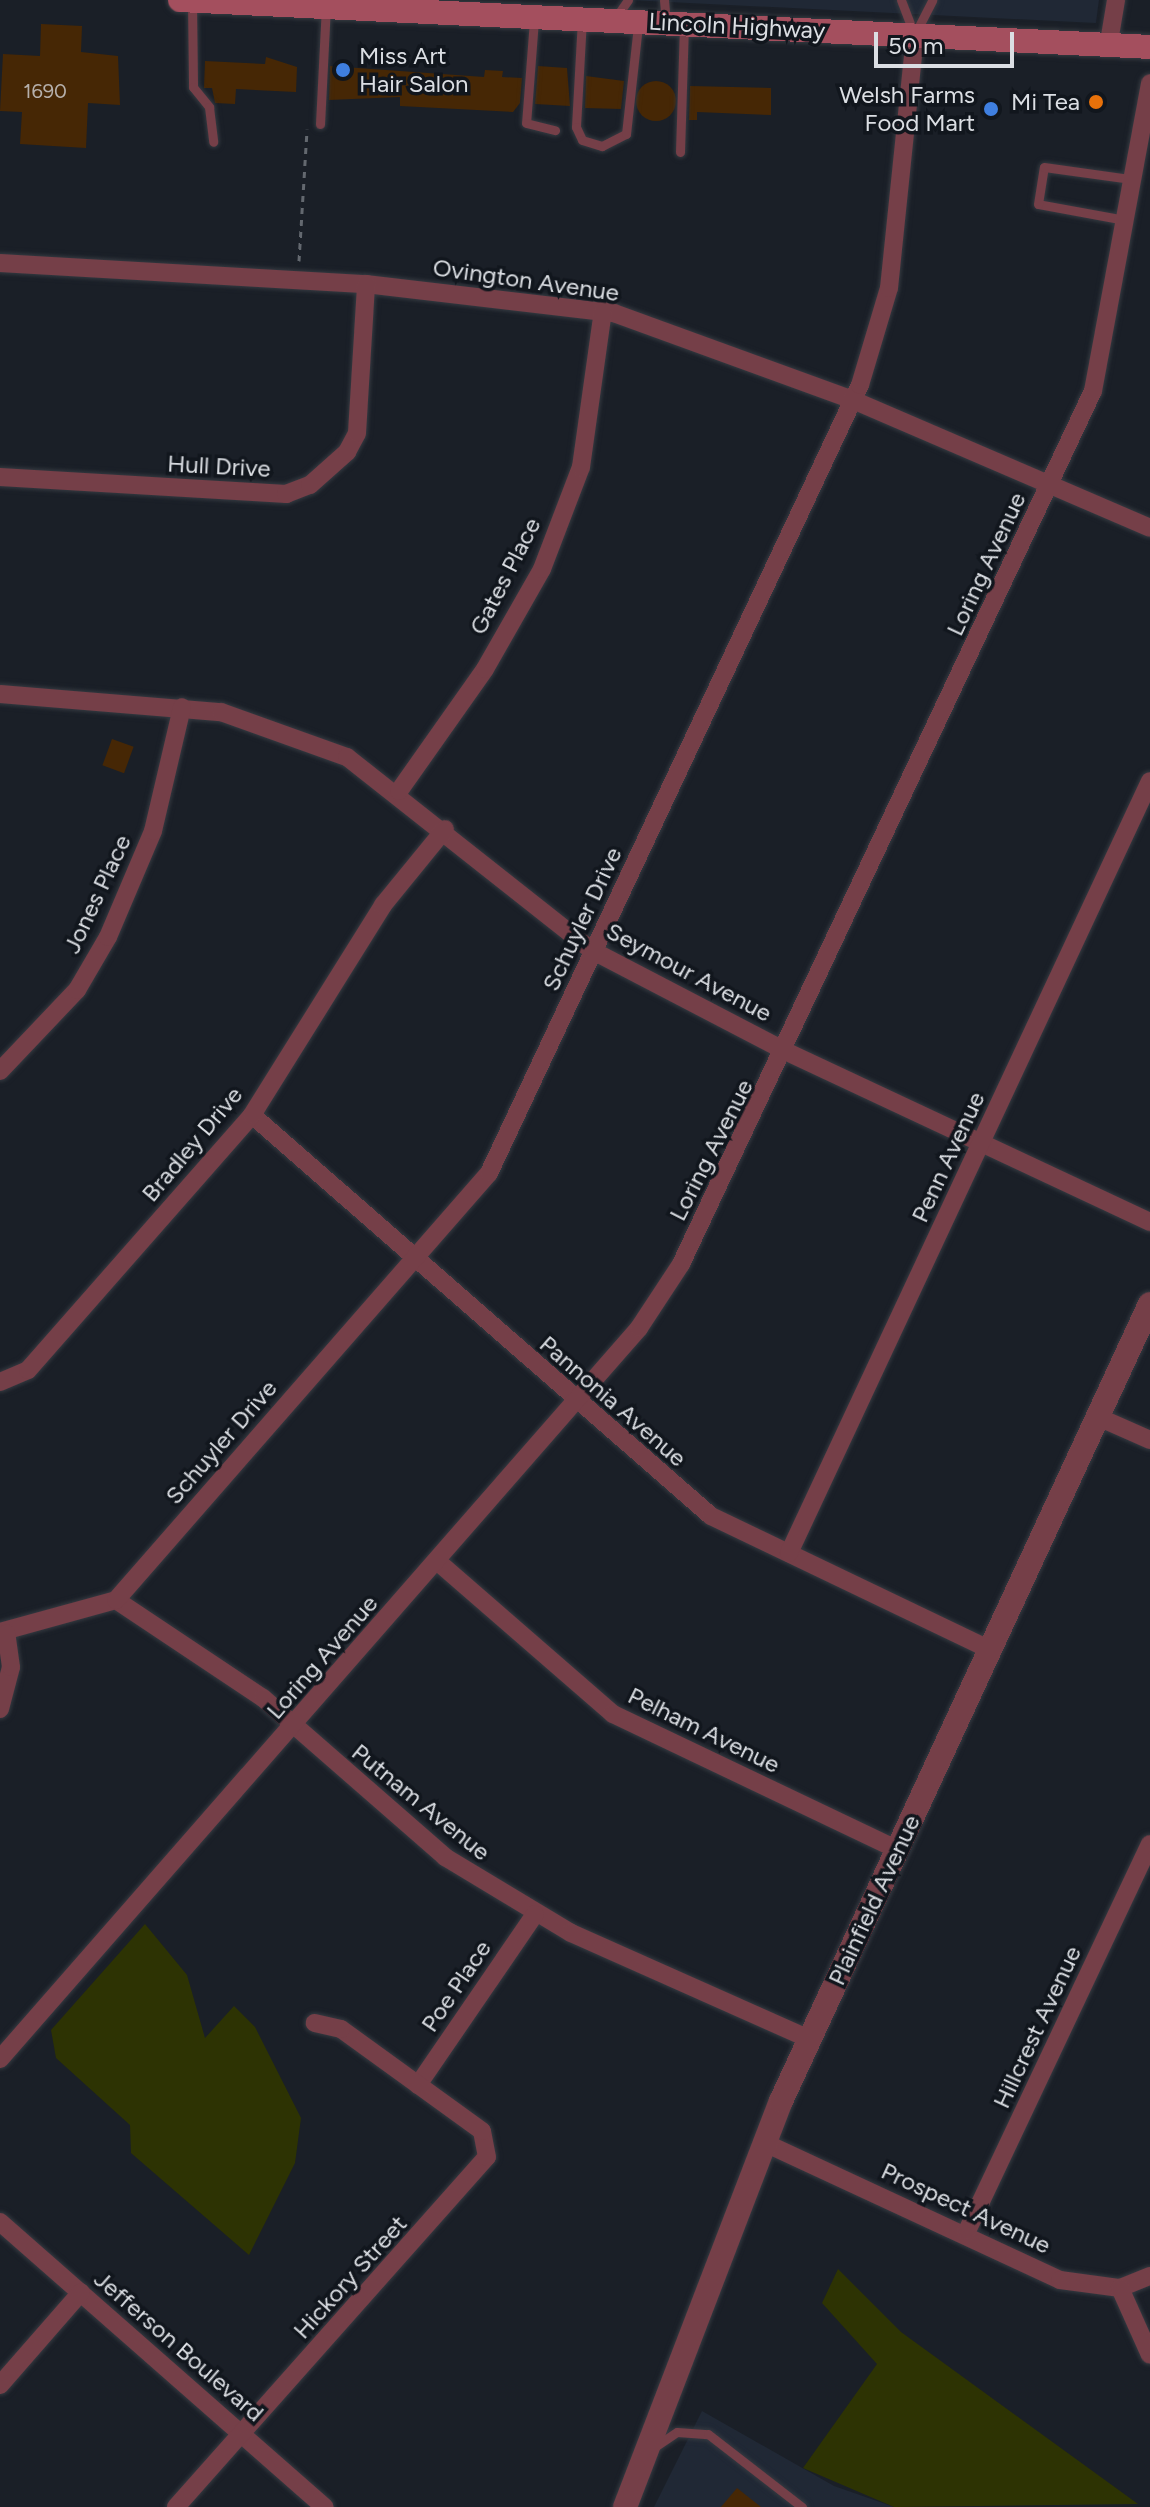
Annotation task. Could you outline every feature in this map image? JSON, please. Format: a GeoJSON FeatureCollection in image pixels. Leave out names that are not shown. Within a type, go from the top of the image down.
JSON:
{"type":"FeatureCollection","features":[{"type":"Feature","properties":{"kind":"main road","name":"Lincoln Highway"},"geometry":{"type":"LineString","coordinates":[[180,0],[614,20],[633,11],[915,35],[1109,42],[1150,47]]}},
{"type":"Feature","properties":{"kind":"street"},"geometry":{"type":"LineString","coordinates":[[1109,42],[1116,0]]}},
{"type":"Feature","properties":{"kind":"street","name":"Schuyler Drive"},"geometry":{"type":"LineString","coordinates":[[116,1600],[489,1173],[853,400],[889,288],[915,35]]}},
{"type":"Feature","properties":{"kind":"street","name":"Loring Avenue"},"geometry":{"type":"LineString","coordinates":[[0,2059],[639,1328],[681,1264],[787,1052],[1093,391],[1131,179],[1145,131],[1150,83]]}},
{"type":"Feature","properties":{"kind":"street","name":"Ovington Avenue"},"geometry":{"type":"LineString","coordinates":[[0,263],[366,284],[603,311],[853,400],[1050,481],[1150,528]]}},
{"type":"Feature","properties":{"kind":"street","name":"Hull Drive"},"geometry":{"type":"LineString","coordinates":[[0,477],[286,494],[310,485],[347,452],[357,433],[366,284]]}},
{"type":"Feature","properties":{"kind":"street","name":"Gates Place"},"geometry":{"type":"LineString","coordinates":[[399,791],[485,669],[542,569],[581,467],[603,311]]}},
{"type":"Feature","properties":{"kind":"street","name":"Seymour Avenue"},"geometry":{"type":"LineString","coordinates":[[0,694],[182,707],[267,723],[347,757],[399,791],[593,951],[787,1052],[1150,1222]]}},
{"type":"Feature","properties":{"kind":"street","name":"Jones Place"},"geometry":{"type":"LineString","coordinates":[[0,1071],[77,990],[108,937],[153,831],[182,707]]}},
{"type":"Feature","properties":{"kind":"street","name":"Penn Avenue"},"geometry":{"type":"LineString","coordinates":[[789,1553],[1150,781]]}},
{"type":"Feature","properties":{"kind":"street","name":"Bradley Drive"},"geometry":{"type":"LineString","coordinates":[[0,1382],[28,1370],[252,1115],[383,905],[445,829]]}},
{"type":"Feature","properties":{"kind":"street","name":"Pannonia Avenue"},"geometry":{"type":"LineString","coordinates":[[252,1115],[574,1400],[711,1516],[991,1650]]}},
{"type":"Feature","properties":{"kind":"street","name":"Plainfield Avenue"},"geometry":{"type":"LineString","coordinates":[[625,2507],[648,2457],[765,2143],[809,2039],[1150,1304]]}},
{"type":"Feature","properties":{"kind":"street"},"geometry":{"type":"LineString","coordinates":[[1098,1417],[1150,1440]]}},
{"type":"Feature","properties":{"kind":"street","name":"Pelham Avenue"},"geometry":{"type":"LineString","coordinates":[[437,1561],[613,1714],[898,1850]]}},
{"type":"Feature","properties":{"kind":"street"},"geometry":{"type":"LineString","coordinates":[[0,1709],[11,1667],[3,1633],[116,1600]]}},
{"type":"Feature","properties":{"kind":"street","name":"Putnam Avenue"},"geometry":{"type":"LineString","coordinates":[[116,1600],[263,1698],[445,1857],[535,1914],[809,2039]]}},
{"type":"Feature","properties":{"kind":"street","name":"Hillcrest Avenue"},"geometry":{"type":"LineString","coordinates":[[967,2231],[1150,1844]]}},
{"type":"Feature","properties":{"kind":"street","name":"Poe Place"},"geometry":{"type":"LineString","coordinates":[[418,2085],[535,1914]]}},
{"type":"Feature","properties":{"kind":"street"},"geometry":{"type":"LineString","coordinates":[[315,2023],[341,2029],[418,2085]]}},
{"type":"Feature","properties":{"kind":"street","name":"Hickory Street"},"geometry":{"type":"LineString","coordinates":[[176,2507],[487,2157],[482,2131],[418,2085]]}},
{"type":"Feature","properties":{"kind":"street","name":"Prospect Avenue"},"geometry":{"type":"LineString","coordinates":[[765,2143],[967,2231],[1060,2280],[1120,2288],[1150,2276]]}},
{"type":"Feature","properties":{"kind":"street","name":"Jefferson Boulevard"},"geometry":{"type":"LineString","coordinates":[[0,2222],[324,2507]]}},
{"type":"Feature","properties":{"kind":"street"},"geometry":{"type":"LineString","coordinates":[[1120,2288],[1150,2355]]}},
{"type":"Feature","properties":{"kind":"street"},"geometry":{"type":"LineString","coordinates":[[0,2385],[81,2292]]}},
{"type":"Feature","properties":{"kind":"lane"},"geometry":{"type":"LineString","coordinates":[[901,0],[915,35]]}},
{"type":"Feature","properties":{"kind":"lane"},"geometry":{"type":"LineString","coordinates":[[915,35],[932,0]]}},
{"type":"Feature","properties":{"kind":"lane"},"geometry":{"type":"LineString","coordinates":[[192,1],[193,87],[209,107],[213,142]]}},
{"type":"Feature","properties":{"kind":"lane"},"geometry":{"type":"LineString","coordinates":[[320,124],[326,7]]}},
{"type":"Feature","properties":{"kind":"lane"},"geometry":{"type":"LineString","coordinates":[[582,19],[576,127],[582,140],[602,146],[626,134],[633,11]]}},
{"type":"Feature","properties":{"kind":"lane"},"geometry":{"type":"LineString","coordinates":[[671,15],[680,152]]}},
{"type":"Feature","properties":{"kind":"lane"},"geometry":{"type":"LineString","coordinates":[[534,17],[526,123],[555,130]]}},
{"type":"Feature","properties":{"kind":"lane"},"geometry":{"type":"LineString","coordinates":[[1125,220],[1038,204],[1044,167],[1131,179]]}},
{"type":"Feature","properties":{"kind":"lane"},"geometry":{"type":"LineString","coordinates":[[648,2457],[671,2434],[698,2431],[739,2453],[802,2507]]}},
{"type":"Feature","properties":{"kind":"path"},"geometry":{"type":"LineString","coordinates":[[299,263],[308,115]]}},
{"type":"Feature","properties":{"kind":"shaded area"},"geometry":{"type":"Polygon","coordinates":[[[629,0],[1099,0],[1096,23],[629,0]]]}},
{"type":"Feature","properties":{"kind":"shaded area"},"geometry":{"type":"Polygon","coordinates":[[[702,2411],[834,2486],[894,2507],[654,2507],[702,2411]]]}},
{"type":"Feature","properties":{"kind":"green space"},"geometry":{"type":"Polygon","coordinates":[[[145,1924],[187,1975],[205,2038],[234,2006],[255,2027],[301,2118],[295,2163],[249,2255],[131,2153],[130,2125],[56,2058],[51,2030],[145,1924]]]}},
{"type":"Feature","properties":{"kind":"green space"},"geometry":{"type":"Polygon","coordinates":[[[838,2269],[901,2332],[1138,2504],[894,2507],[803,2468],[877,2364],[822,2303],[838,2269]]]}},
{"type":"Feature","properties":{"kind":"building"},"geometry":{"type":"Polygon","coordinates":[[[41,24],[82,26],[81,52],[118,56],[120,105],[88,103],[86,148],[20,144],[22,112],[0,111],[3,54],[40,56],[41,24]]]}},
{"type":"Feature","properties":{"kind":"building"},"geometry":{"type":"Polygon","coordinates":[[[266,57],[297,67],[296,92],[236,89],[235,104],[215,103],[212,88],[204,88],[205,61],[265,64],[266,57]]]}},
{"type":"Feature","properties":{"kind":"building"},"geometry":{"type":"Polygon","coordinates":[[[330,66],[484,77],[485,70],[503,71],[502,77],[522,78],[520,103],[513,112],[400,106],[400,97],[329,100],[330,66]]]}},
{"type":"Feature","properties":{"kind":"building"},"geometry":{"type":"Polygon","coordinates":[[[538,66],[567,68],[570,106],[535,104],[538,66]]]}},
{"type":"Feature","properties":{"kind":"building"},"geometry":{"type":"Polygon","coordinates":[[[586,76],[624,81],[621,109],[585,108],[586,76]]]}},
{"type":"Feature","properties":{"kind":"building"},"geometry":{"type":"Polygon","coordinates":[[[656,81],[670,87],[676,101],[670,115],[656,121],[642,115],[636,101],[642,87],[656,81]]]}},
{"type":"Feature","properties":{"kind":"building"},"geometry":{"type":"Polygon","coordinates":[[[690,86],[771,88],[771,115],[697,112],[697,120],[689,120],[690,86]]]}},
{"type":"Feature","properties":{"kind":"building"},"geometry":{"type":"Polygon","coordinates":[[[112,739],[134,747],[124,773],[102,765],[112,739]]]}},
{"type":"Feature","properties":{"kind":"building"},"geometry":{"type":"Polygon","coordinates":[[[737,2488],[761,2507],[721,2507],[737,2488]]]}},
{"type":"Feature","properties":{"kind":"place","name":"Miss Art Hair Salon"},"geometry":{"type":"Point","coordinates":[343,70]}},
{"type":"Feature","properties":{"kind":"place","name":"Mi Tea"},"geometry":{"type":"Point","coordinates":[1096,102]}},
{"type":"Feature","properties":{"kind":"place","name":"Welsh Farms Food Mart"},"geometry":{"type":"Point","coordinates":[991,109]}}]}
